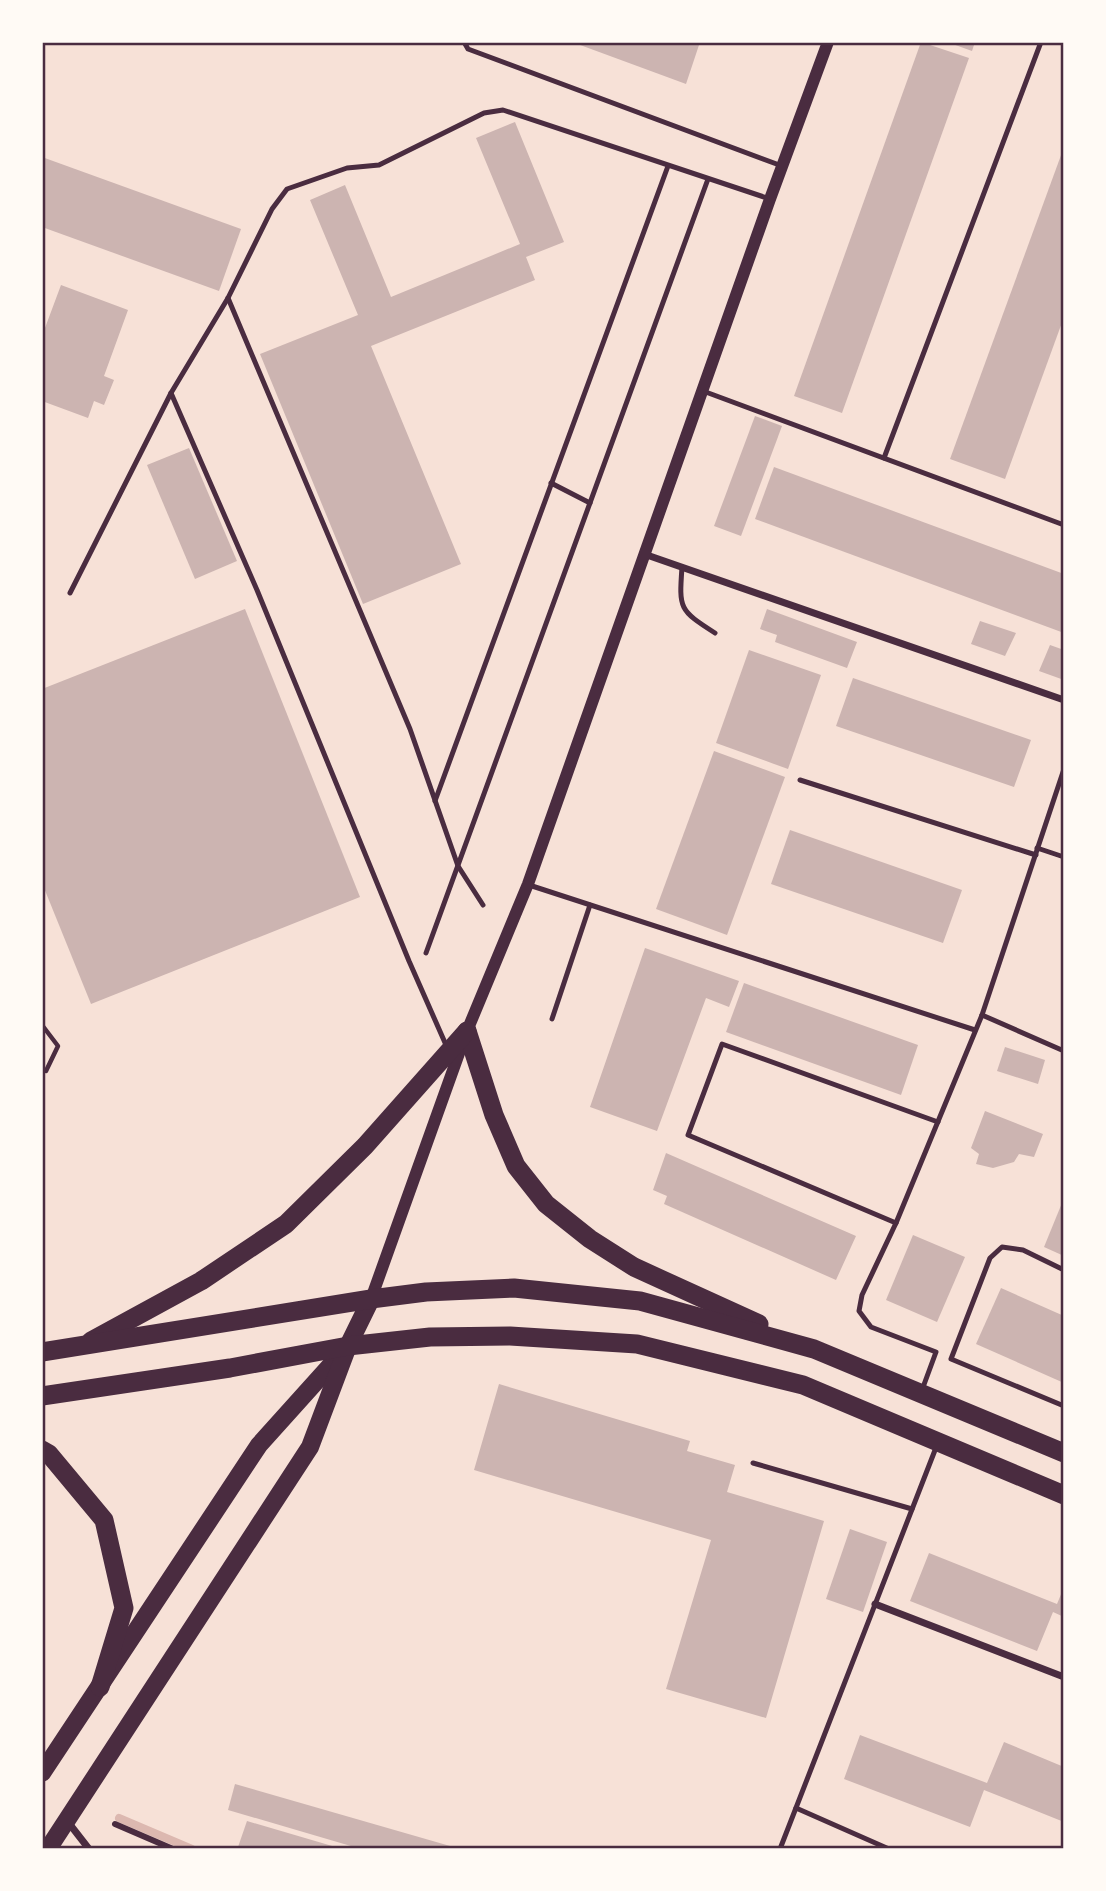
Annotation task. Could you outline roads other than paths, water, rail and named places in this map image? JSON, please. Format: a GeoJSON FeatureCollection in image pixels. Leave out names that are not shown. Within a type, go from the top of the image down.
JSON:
{"type":"FeatureCollection","features":[{"type":"Feature","properties":{"kind":"highway"},"geometry":{"type":"LineString","coordinates":[[78,1348],[201,1281],[286,1224],[365,1146],[467,1031]]}},
{"type":"Feature","properties":{"kind":"highway"},"geometry":{"type":"LineString","coordinates":[[467,1031],[494,1115],[516,1166],[545,1203],[590,1239],[634,1267],[814,1349],[1064,1452]]}},
{"type":"Feature","properties":{"kind":"highway"},"geometry":{"type":"LineString","coordinates":[[42,1352],[371,1299],[426,1292],[514,1289],[640,1301],[814,1349]]}},
{"type":"Feature","properties":{"kind":"highway"},"geometry":{"type":"LineString","coordinates":[[42,1396],[217,1370],[348,1346],[430,1337],[510,1336],[637,1344],[803,1385],[1064,1495]]}},
{"type":"Feature","properties":{"kind":"highway"},"geometry":{"type":"LineString","coordinates":[[42,1450],[49,1454],[104,1520],[124,1608],[100,1687]]}},
{"type":"Feature","properties":{"kind":"main road"},"geometry":{"type":"LineString","coordinates":[[48,1849],[310,1447],[348,1346],[371,1299]]}},
{"type":"Feature","properties":{"kind":"main road"},"geometry":{"type":"LineString","coordinates":[[43,1769],[259,1445],[348,1346]]}},
{"type":"Feature","properties":{"kind":"street"},"geometry":{"type":"LineString","coordinates":[[371,1299],[467,1031],[528,884],[828,42]]}},
{"type":"Feature","properties":{"kind":"street"},"geometry":{"type":"LineString","coordinates":[[645,554],[1064,701]]}},
{"type":"Feature","properties":{"kind":"street"},"geometry":{"type":"LineString","coordinates":[[876,1604],[1064,1677]]}},
{"type":"Feature","properties":{"kind":"street"},"geometry":{"type":"LineString","coordinates":[[67,1821],[89,1849]]}},
{"type":"Feature","properties":{"kind":"street"},"geometry":{"type":"LineString","coordinates":[[115,1824],[173,1849]]}},
{"type":"Feature","properties":{"kind":"lane"},"geometry":{"type":"LineString","coordinates":[[464,42],[468,49],[782,166]]}},
{"type":"Feature","properties":{"kind":"lane"},"geometry":{"type":"LineString","coordinates":[[884,458],[1041,42]]}},
{"type":"Feature","properties":{"kind":"lane"},"geometry":{"type":"LineString","coordinates":[[70,593],[171,393],[228,298],[272,209],[287,189],[347,167],[379,165],[484,113],[503,110],[770,199]]}},
{"type":"Feature","properties":{"kind":"lane"},"geometry":{"type":"LineString","coordinates":[[435,801],[668,166]]}},
{"type":"Feature","properties":{"kind":"lane"},"geometry":{"type":"LineString","coordinates":[[426,953],[708,179]]}},
{"type":"Feature","properties":{"kind":"lane"},"geometry":{"type":"LineString","coordinates":[[228,298],[410,729],[458,866],[483,905]]}},
{"type":"Feature","properties":{"kind":"lane"},"geometry":{"type":"LineString","coordinates":[[703,391],[1064,525]]}},
{"type":"Feature","properties":{"kind":"lane"},"geometry":{"type":"LineString","coordinates":[[171,393],[449,1051]]}},
{"type":"Feature","properties":{"kind":"lane"},"geometry":{"type":"LineString","coordinates":[[551,483],[590,503]]}},
{"type":"Feature","properties":{"kind":"lane"},"geometry":{"type":"LineString","coordinates":[[682,567],[679,600],[691,618],[715,634]]}},
{"type":"Feature","properties":{"kind":"lane"},"geometry":{"type":"LineString","coordinates":[[1064,769],[982,1016],[896,1223],[862,1295],[859,1311],[871,1327],[1064,1406]]}},
{"type":"Feature","properties":{"kind":"lane"},"geometry":{"type":"LineString","coordinates":[[800,780],[1037,852],[1064,857]]}},
{"type":"Feature","properties":{"kind":"lane"},"geometry":{"type":"LineString","coordinates":[[528,884],[975,1030]]}},
{"type":"Feature","properties":{"kind":"lane"},"geometry":{"type":"LineString","coordinates":[[552,1019],[590,905]]}},
{"type":"Feature","properties":{"kind":"lane"},"geometry":{"type":"LineString","coordinates":[[982,1016],[1064,1051]]}},
{"type":"Feature","properties":{"kind":"lane"},"geometry":{"type":"LineString","coordinates":[[896,1223],[688,1135],[722,1044],[938,1122]]}},
{"type":"Feature","properties":{"kind":"lane"},"geometry":{"type":"LineString","coordinates":[[951,1359],[990,1258],[1003,1247],[1023,1250],[1064,1270]]}},
{"type":"Feature","properties":{"kind":"lane"},"geometry":{"type":"LineString","coordinates":[[921,1394],[936,1352]]}},
{"type":"Feature","properties":{"kind":"lane"},"geometry":{"type":"LineString","coordinates":[[780,1849],[938,1442]]}},
{"type":"Feature","properties":{"kind":"lane"},"geometry":{"type":"LineString","coordinates":[[753,1463],[912,1509]]}},
{"type":"Feature","properties":{"kind":"lane"},"geometry":{"type":"LineString","coordinates":[[796,1808],[889,1849]]}},
{"type":"Feature","properties":{"kind":"waterway"},"geometry":{"type":"LineString","coordinates":[[119,1818],[192,1849]]}}]}
